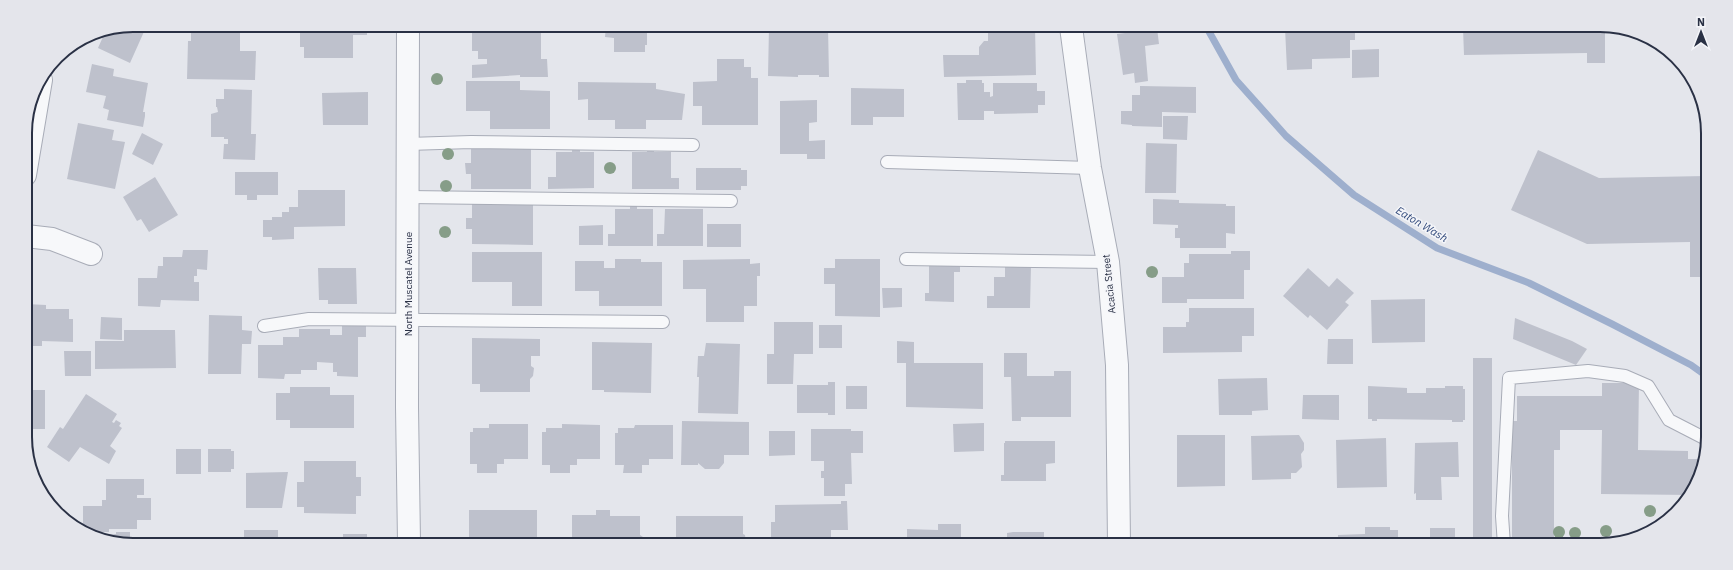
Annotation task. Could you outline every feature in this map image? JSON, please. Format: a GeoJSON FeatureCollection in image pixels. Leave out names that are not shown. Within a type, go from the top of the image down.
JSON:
{"type":"FeatureCollection","features":[{"type":"Feature","properties":{"kind":"street","name":"North Muscatel Avenue"},"geometry":{"type":"LineString","coordinates":[[408,32],[407,407],[409,538]]}},
{"type":"Feature","properties":{"kind":"street","name":"Acacia Street"},"geometry":{"type":"LineString","coordinates":[[1072,32],[1090,168],[1108,262],[1118,365],[1119,538]]}},
{"type":"Feature","properties":{"kind":"street"},"geometry":{"type":"LineString","coordinates":[[32,137],[38,99]]}},
{"type":"Feature","properties":{"kind":"street"},"geometry":{"type":"LineString","coordinates":[[32,237],[52,239],[91,254]]}},
{"type":"Feature","properties":{"kind":"lane"},"geometry":{"type":"LineString","coordinates":[[408,144],[471,142],[692,145]]}},
{"type":"Feature","properties":{"kind":"lane"},"geometry":{"type":"LineString","coordinates":[[887,162],[1090,168]]}},
{"type":"Feature","properties":{"kind":"lane"},"geometry":{"type":"LineString","coordinates":[[408,198],[731,201]]}},
{"type":"Feature","properties":{"kind":"lane"},"geometry":{"type":"LineString","coordinates":[[906,259],[1108,262]]}},
{"type":"Feature","properties":{"kind":"lane"},"geometry":{"type":"LineString","coordinates":[[264,326],[309,319],[663,322]]}},
{"type":"Feature","properties":{"kind":"lane"},"geometry":{"type":"LineString","coordinates":[[1504,538],[1502,516],[1509,378],[1588,370],[1625,376],[1648,386],[1669,420],[1701,436]]}},
{"type":"Feature","properties":{"kind":"building"},"geometry":{"type":"Polygon","coordinates":[[[127,32],[144,32],[130,63],[98,48],[103,36],[107,35],[127,32]]]}},
{"type":"Feature","properties":{"kind":"building"},"geometry":{"type":"Polygon","coordinates":[[[191,32],[240,32],[240,51],[256,51],[255,80],[187,79],[188,41],[191,41],[191,32]]]}},
{"type":"Feature","properties":{"kind":"building"},"geometry":{"type":"Polygon","coordinates":[[[300,32],[367,32],[367,35],[353,35],[353,58],[304,58],[304,47],[300,47],[300,32]]]}},
{"type":"Feature","properties":{"kind":"building"},"geometry":{"type":"Polygon","coordinates":[[[472,32],[541,32],[541,59],[547,59],[548,77],[520,77],[520,75],[472,78],[472,65],[487,64],[487,59],[478,59],[478,51],[472,51],[472,32]]]}},
{"type":"Feature","properties":{"kind":"building"},"geometry":{"type":"Polygon","coordinates":[[[605,32],[647,32],[647,45],[645,45],[645,52],[614,52],[614,38],[605,37],[605,32]]]}},
{"type":"Feature","properties":{"kind":"building"},"geometry":{"type":"Polygon","coordinates":[[[769,32],[828,32],[829,77],[819,77],[819,75],[798,75],[798,77],[768,76],[769,32]]]}},
{"type":"Feature","properties":{"kind":"building"},"geometry":{"type":"Polygon","coordinates":[[[988,32],[1035,32],[1036,75],[944,77],[943,55],[979,55],[979,47],[984,41],[988,41],[988,32]]]}},
{"type":"Feature","properties":{"kind":"building"},"geometry":{"type":"Polygon","coordinates":[[[1158,32],[1159,44],[1145,46],[1148,81],[1135,83],[1134,73],[1123,75],[1117,34],[1158,32]]]}},
{"type":"Feature","properties":{"kind":"building"},"geometry":{"type":"Polygon","coordinates":[[[1285,32],[1355,32],[1355,40],[1350,40],[1350,58],[1312,59],[1312,69],[1287,70],[1285,32]]]}},
{"type":"Feature","properties":{"kind":"building"},"geometry":{"type":"Polygon","coordinates":[[[1463,32],[1605,32],[1605,63],[1587,63],[1587,53],[1464,55],[1463,32]]]}},
{"type":"Feature","properties":{"kind":"building"},"geometry":{"type":"Polygon","coordinates":[[[1379,49],[1379,77],[1352,78],[1352,50],[1379,49]]]}},
{"type":"Feature","properties":{"kind":"building"},"geometry":{"type":"Polygon","coordinates":[[[717,59],[744,59],[744,67],[751,67],[751,78],[758,78],[758,125],[702,125],[702,106],[693,106],[693,82],[717,81],[717,59]]]}},
{"type":"Feature","properties":{"kind":"building"},"geometry":{"type":"Polygon","coordinates":[[[92,64],[114,69],[113,76],[148,83],[143,112],[145,112],[145,116],[143,127],[107,120],[109,110],[103,108],[106,96],[86,92],[92,64]]]}},
{"type":"Feature","properties":{"kind":"building"},"geometry":{"type":"Polygon","coordinates":[[[966,80],[982,80],[982,83],[984,83],[984,92],[990,92],[990,97],[993,96],[993,83],[1037,83],[1037,91],[1045,91],[1045,105],[1038,105],[1038,113],[994,114],[994,111],[984,111],[984,120],[958,120],[957,83],[966,83],[966,80]]]}},
{"type":"Feature","properties":{"kind":"building"},"geometry":{"type":"Polygon","coordinates":[[[466,81],[520,81],[520,90],[550,91],[550,129],[490,129],[490,111],[466,111],[466,81]]]}},
{"type":"Feature","properties":{"kind":"building"},"geometry":{"type":"Polygon","coordinates":[[[578,82],[656,83],[656,89],[685,94],[682,120],[646,120],[646,129],[615,129],[615,120],[588,120],[588,99],[578,100],[578,82]]]}},
{"type":"Feature","properties":{"kind":"building"},"geometry":{"type":"Polygon","coordinates":[[[1140,86],[1196,87],[1196,113],[1162,112],[1162,127],[1121,124],[1121,111],[1132,111],[1132,95],[1140,95],[1140,86]]]}},
{"type":"Feature","properties":{"kind":"building"},"geometry":{"type":"Polygon","coordinates":[[[851,88],[904,89],[904,117],[873,117],[873,125],[851,125],[851,88]]]}},
{"type":"Feature","properties":{"kind":"building"},"geometry":{"type":"Polygon","coordinates":[[[224,89],[252,90],[251,134],[256,134],[255,160],[223,159],[224,144],[228,144],[228,139],[224,139],[224,137],[211,137],[211,114],[218,112],[216,107],[216,99],[224,99],[224,89]]]}},
{"type":"Feature","properties":{"kind":"building"},"geometry":{"type":"Polygon","coordinates":[[[368,92],[368,125],[323,125],[322,93],[368,92]]]}},
{"type":"Feature","properties":{"kind":"building"},"geometry":{"type":"Polygon","coordinates":[[[817,100],[817,122],[809,123],[809,141],[825,140],[825,159],[807,159],[807,154],[780,154],[780,101],[817,100]]]}},
{"type":"Feature","properties":{"kind":"building"},"geometry":{"type":"Polygon","coordinates":[[[1163,116],[1188,116],[1187,140],[1163,139],[1163,116]]]}},
{"type":"Feature","properties":{"kind":"building"},"geometry":{"type":"Polygon","coordinates":[[[78,123],[114,130],[112,140],[125,142],[115,189],[67,179],[78,123]]]}},
{"type":"Feature","properties":{"kind":"building"},"geometry":{"type":"Polygon","coordinates":[[[142,133],[163,144],[153,165],[132,154],[142,133]]]}},
{"type":"Feature","properties":{"kind":"building"},"geometry":{"type":"Polygon","coordinates":[[[1146,143],[1177,144],[1176,193],[1145,193],[1146,143]]]}},
{"type":"Feature","properties":{"kind":"building"},"geometry":{"type":"Polygon","coordinates":[[[471,149],[531,149],[531,189],[471,189],[471,174],[466,174],[465,163],[471,163],[471,149]]]}},
{"type":"Feature","properties":{"kind":"building"},"geometry":{"type":"Polygon","coordinates":[[[572,149],[580,149],[580,152],[594,152],[594,188],[548,189],[548,177],[556,177],[556,152],[572,152],[572,149]]]}},
{"type":"Feature","properties":{"kind":"building"},"geometry":{"type":"Polygon","coordinates":[[[647,149],[654,149],[654,152],[671,152],[671,178],[679,178],[679,189],[632,189],[632,152],[647,152],[647,149]]]}},
{"type":"Feature","properties":{"kind":"building"},"geometry":{"type":"Polygon","coordinates":[[[1538,150],[1599,178],[1701,176],[1701,277],[1690,277],[1690,242],[1587,244],[1511,210],[1538,150]]]}},
{"type":"Feature","properties":{"kind":"building"},"geometry":{"type":"Polygon","coordinates":[[[696,168],[741,168],[741,170],[747,170],[747,186],[741,186],[741,190],[696,190],[696,168]]]}},
{"type":"Feature","properties":{"kind":"building"},"geometry":{"type":"Polygon","coordinates":[[[235,172],[278,172],[278,195],[257,195],[257,200],[247,200],[247,195],[235,195],[235,172]]]}},
{"type":"Feature","properties":{"kind":"building"},"geometry":{"type":"Polygon","coordinates":[[[155,177],[178,215],[149,232],[141,219],[137,221],[123,197],[155,177]]]}},
{"type":"Feature","properties":{"kind":"building"},"geometry":{"type":"Polygon","coordinates":[[[298,190],[345,190],[345,226],[294,227],[294,239],[272,240],[272,237],[263,237],[263,220],[272,220],[272,217],[282,217],[282,212],[289,212],[289,207],[298,207],[298,190]]]}},
{"type":"Feature","properties":{"kind":"building"},"geometry":{"type":"Polygon","coordinates":[[[1153,199],[1179,200],[1179,203],[1226,204],[1226,206],[1235,206],[1235,234],[1226,233],[1226,248],[1180,248],[1180,238],[1175,238],[1175,228],[1178,228],[1178,225],[1153,224],[1153,199]]]}},
{"type":"Feature","properties":{"kind":"building"},"geometry":{"type":"Polygon","coordinates":[[[472,202],[533,203],[533,245],[472,244],[472,229],[466,229],[466,218],[472,218],[472,202]]]}},
{"type":"Feature","properties":{"kind":"building"},"geometry":{"type":"Polygon","coordinates":[[[630,206],[637,206],[637,209],[653,209],[653,246],[608,246],[608,234],[615,234],[615,209],[630,209],[630,206]]]}},
{"type":"Feature","properties":{"kind":"building"},"geometry":{"type":"Polygon","coordinates":[[[665,209],[703,209],[703,246],[657,246],[657,234],[664,234],[665,209]]]}},
{"type":"Feature","properties":{"kind":"building"},"geometry":{"type":"Polygon","coordinates":[[[707,224],[741,224],[741,247],[707,247],[707,224]]]}},
{"type":"Feature","properties":{"kind":"building"},"geometry":{"type":"Polygon","coordinates":[[[603,225],[603,245],[579,245],[579,226],[603,225]]]}},
{"type":"Feature","properties":{"kind":"building"},"geometry":{"type":"Polygon","coordinates":[[[183,250],[208,250],[207,270],[197,269],[197,276],[194,276],[194,282],[199,282],[199,301],[161,300],[160,307],[138,306],[138,278],[157,278],[158,266],[163,266],[163,257],[182,257],[183,250]]]}},
{"type":"Feature","properties":{"kind":"building"},"geometry":{"type":"Polygon","coordinates":[[[1231,251],[1250,251],[1250,270],[1244,270],[1244,299],[1187,299],[1187,303],[1162,303],[1162,277],[1184,277],[1184,263],[1189,263],[1189,254],[1231,254],[1231,251]]]}},
{"type":"Feature","properties":{"kind":"building"},"geometry":{"type":"Polygon","coordinates":[[[472,252],[542,252],[542,306],[512,306],[512,282],[472,282],[472,252]]]}},
{"type":"Feature","properties":{"kind":"building"},"geometry":{"type":"Polygon","coordinates":[[[615,259],[641,259],[641,262],[662,262],[662,306],[599,306],[599,291],[575,291],[575,261],[604,261],[604,268],[615,268],[615,259]]]}},
{"type":"Feature","properties":{"kind":"building"},"geometry":{"type":"Polygon","coordinates":[[[750,259],[750,264],[760,263],[760,276],[757,276],[757,306],[744,306],[744,322],[706,322],[706,289],[683,289],[683,260],[750,259]]]}},
{"type":"Feature","properties":{"kind":"building"},"geometry":{"type":"Polygon","coordinates":[[[835,259],[880,259],[880,317],[835,316],[835,284],[824,284],[824,268],[835,268],[835,259]]]}},
{"type":"Feature","properties":{"kind":"building"},"geometry":{"type":"Polygon","coordinates":[[[929,261],[960,263],[960,272],[954,272],[954,302],[925,301],[925,293],[929,293],[929,261]]]}},
{"type":"Feature","properties":{"kind":"building"},"geometry":{"type":"Polygon","coordinates":[[[1005,266],[1031,266],[1030,308],[987,308],[987,296],[994,296],[994,277],[1005,277],[1005,266]]]}},
{"type":"Feature","properties":{"kind":"building"},"geometry":{"type":"Polygon","coordinates":[[[318,268],[356,268],[357,304],[328,304],[328,300],[319,300],[318,268]]]}},
{"type":"Feature","properties":{"kind":"building"},"geometry":{"type":"Polygon","coordinates":[[[1308,268],[1329,287],[1337,278],[1354,293],[1345,302],[1349,305],[1327,330],[1310,315],[1308,318],[1283,296],[1308,268]]]}},
{"type":"Feature","properties":{"kind":"building"},"geometry":{"type":"Polygon","coordinates":[[[882,288],[902,288],[902,307],[883,308],[882,288]]]}},
{"type":"Feature","properties":{"kind":"building"},"geometry":{"type":"Polygon","coordinates":[[[1425,299],[1425,342],[1372,343],[1371,300],[1425,299]]]}},
{"type":"Feature","properties":{"kind":"building"},"geometry":{"type":"Polygon","coordinates":[[[32,304],[46,305],[46,309],[69,309],[69,319],[73,319],[73,342],[42,341],[42,346],[32,346],[32,304]]]}},
{"type":"Feature","properties":{"kind":"building"},"geometry":{"type":"Polygon","coordinates":[[[1189,308],[1254,308],[1254,336],[1242,336],[1242,352],[1163,353],[1163,327],[1186,327],[1186,322],[1189,322],[1189,308]]]}},
{"type":"Feature","properties":{"kind":"building"},"geometry":{"type":"Polygon","coordinates":[[[209,315],[242,316],[242,330],[252,331],[251,344],[242,344],[241,374],[208,374],[209,315]]]}},
{"type":"Feature","properties":{"kind":"building"},"geometry":{"type":"Polygon","coordinates":[[[101,317],[122,318],[122,340],[100,339],[101,317]]]}},
{"type":"Feature","properties":{"kind":"building"},"geometry":{"type":"Polygon","coordinates":[[[1515,318],[1572,341],[1587,349],[1576,365],[1513,339],[1515,318]]]}},
{"type":"Feature","properties":{"kind":"building"},"geometry":{"type":"Polygon","coordinates":[[[774,322],[813,322],[813,354],[794,354],[793,384],[767,384],[767,354],[774,354],[774,322]]]}},
{"type":"Feature","properties":{"kind":"building"},"geometry":{"type":"Polygon","coordinates":[[[819,325],[842,325],[842,348],[819,348],[819,325]]]}},
{"type":"Feature","properties":{"kind":"building"},"geometry":{"type":"Polygon","coordinates":[[[342,326],[366,326],[366,337],[358,337],[358,377],[337,376],[337,372],[333,372],[333,363],[317,362],[317,370],[301,370],[301,374],[285,374],[284,379],[258,378],[258,345],[283,345],[283,337],[299,337],[299,329],[330,329],[330,335],[342,335],[342,326]]]}},
{"type":"Feature","properties":{"kind":"building"},"geometry":{"type":"Polygon","coordinates":[[[124,330],[175,330],[176,368],[95,369],[95,341],[124,341],[124,330]]]}},
{"type":"Feature","properties":{"kind":"building"},"geometry":{"type":"Polygon","coordinates":[[[472,338],[540,339],[540,356],[531,356],[531,366],[534,368],[533,376],[530,379],[530,392],[480,392],[480,384],[472,384],[472,338]]]}},
{"type":"Feature","properties":{"kind":"building"},"geometry":{"type":"Polygon","coordinates":[[[1328,339],[1353,339],[1353,364],[1327,364],[1328,339]]]}},
{"type":"Feature","properties":{"kind":"building"},"geometry":{"type":"Polygon","coordinates":[[[897,341],[914,342],[914,363],[983,363],[983,409],[906,407],[906,363],[897,363],[897,341]]]}},
{"type":"Feature","properties":{"kind":"building"},"geometry":{"type":"Polygon","coordinates":[[[592,342],[652,343],[651,393],[604,392],[604,390],[592,390],[592,342]]]}},
{"type":"Feature","properties":{"kind":"building"},"geometry":{"type":"Polygon","coordinates":[[[706,343],[740,344],[738,414],[698,413],[698,356],[704,356],[706,343]]]}},
{"type":"Feature","properties":{"kind":"building"},"geometry":{"type":"Polygon","coordinates":[[[64,351],[91,351],[91,376],[65,376],[64,351]]]}},
{"type":"Feature","properties":{"kind":"building"},"geometry":{"type":"Polygon","coordinates":[[[1004,353],[1027,353],[1027,376],[1054,376],[1054,371],[1071,371],[1071,417],[1021,417],[1021,421],[1012,421],[1011,377],[1004,377],[1004,353]]]}},
{"type":"Feature","properties":{"kind":"building"},"geometry":{"type":"Polygon","coordinates":[[[1473,358],[1492,358],[1492,538],[1473,538],[1473,358]]]}},
{"type":"Feature","properties":{"kind":"building"},"geometry":{"type":"Polygon","coordinates":[[[1267,378],[1268,410],[1252,411],[1252,415],[1219,415],[1218,379],[1267,378]]]}},
{"type":"Feature","properties":{"kind":"building"},"geometry":{"type":"Polygon","coordinates":[[[828,382],[835,382],[835,415],[828,415],[828,413],[797,413],[797,385],[828,385],[828,382]]]}},
{"type":"Feature","properties":{"kind":"building"},"geometry":{"type":"Polygon","coordinates":[[[1602,383],[1639,383],[1638,450],[1688,451],[1688,459],[1699,459],[1693,476],[1684,493],[1682,495],[1601,494],[1602,430],[1560,430],[1560,450],[1554,450],[1554,538],[1512,538],[1512,421],[1517,421],[1517,396],[1602,396],[1602,383]]]}},
{"type":"Feature","properties":{"kind":"building"},"geometry":{"type":"Polygon","coordinates":[[[846,386],[867,386],[867,409],[846,409],[846,386]]]}},
{"type":"Feature","properties":{"kind":"building"},"geometry":{"type":"Polygon","coordinates":[[[1368,386],[1407,388],[1407,393],[1426,393],[1426,388],[1463,386],[1463,389],[1465,389],[1465,420],[1463,420],[1463,422],[1452,422],[1452,420],[1377,419],[1377,421],[1372,421],[1372,419],[1368,419],[1368,386]]]}},
{"type":"Feature","properties":{"kind":"building"},"geometry":{"type":"Polygon","coordinates":[[[290,387],[330,387],[330,395],[354,395],[354,428],[290,428],[290,420],[276,420],[276,393],[290,393],[290,387]]]}},
{"type":"Feature","properties":{"kind":"building"},"geometry":{"type":"Polygon","coordinates":[[[32,390],[45,390],[45,429],[32,429],[32,390]]]}},
{"type":"Feature","properties":{"kind":"building"},"geometry":{"type":"Polygon","coordinates":[[[86,394],[117,414],[112,422],[114,423],[116,420],[121,423],[119,426],[122,428],[110,446],[116,451],[109,464],[80,447],[69,462],[47,447],[60,427],[63,429],[86,394]]]}},
{"type":"Feature","properties":{"kind":"building"},"geometry":{"type":"Polygon","coordinates":[[[1303,395],[1339,395],[1339,420],[1302,419],[1303,395]]]}},
{"type":"Feature","properties":{"kind":"building"},"geometry":{"type":"Polygon","coordinates":[[[682,421],[749,422],[749,455],[724,455],[724,463],[719,469],[705,469],[698,463],[698,465],[681,465],[682,421]]]}},
{"type":"Feature","properties":{"kind":"building"},"geometry":{"type":"Polygon","coordinates":[[[984,423],[984,451],[954,452],[953,424],[984,423]]]}},
{"type":"Feature","properties":{"kind":"building"},"geometry":{"type":"Polygon","coordinates":[[[489,424],[528,424],[528,459],[504,459],[504,464],[497,464],[497,473],[477,473],[477,464],[470,464],[470,432],[473,432],[473,428],[489,428],[489,424]]]}},
{"type":"Feature","properties":{"kind":"building"},"geometry":{"type":"Polygon","coordinates":[[[562,424],[600,425],[600,459],[577,459],[577,465],[570,465],[570,473],[550,473],[550,465],[542,465],[542,432],[546,432],[546,428],[562,428],[562,424]]]}},
{"type":"Feature","properties":{"kind":"building"},"geometry":{"type":"Polygon","coordinates":[[[635,425],[673,425],[673,459],[649,459],[649,465],[642,465],[642,473],[623,473],[624,465],[615,465],[615,433],[618,433],[618,428],[634,428],[635,425]]]}},
{"type":"Feature","properties":{"kind":"building"},"geometry":{"type":"Polygon","coordinates":[[[811,429],[851,429],[851,431],[863,431],[863,453],[851,453],[852,484],[845,484],[845,496],[824,496],[824,478],[821,478],[821,471],[824,471],[824,461],[811,461],[811,429]]]}},
{"type":"Feature","properties":{"kind":"building"},"geometry":{"type":"Polygon","coordinates":[[[769,431],[795,431],[795,455],[769,456],[769,431]]]}},
{"type":"Feature","properties":{"kind":"building"},"geometry":{"type":"Polygon","coordinates":[[[1177,435],[1225,435],[1225,486],[1177,487],[1177,435]]]}},
{"type":"Feature","properties":{"kind":"building"},"geometry":{"type":"Polygon","coordinates":[[[1299,435],[1304,443],[1304,450],[1301,454],[1302,467],[1296,473],[1291,473],[1291,479],[1252,480],[1251,436],[1299,435]]]}},
{"type":"Feature","properties":{"kind":"building"},"geometry":{"type":"Polygon","coordinates":[[[1386,438],[1387,487],[1337,488],[1336,440],[1386,438]]]}},
{"type":"Feature","properties":{"kind":"building"},"geometry":{"type":"Polygon","coordinates":[[[1005,441],[1055,441],[1055,463],[1046,464],[1046,481],[1001,481],[1001,475],[1004,475],[1005,441]]]}},
{"type":"Feature","properties":{"kind":"building"},"geometry":{"type":"Polygon","coordinates":[[[1458,442],[1459,477],[1441,477],[1442,500],[1416,500],[1416,493],[1414,494],[1415,443],[1458,442]]]}},
{"type":"Feature","properties":{"kind":"building"},"geometry":{"type":"Polygon","coordinates":[[[176,449],[201,449],[201,474],[176,474],[176,449]]]}},
{"type":"Feature","properties":{"kind":"building"},"geometry":{"type":"Polygon","coordinates":[[[208,449],[231,449],[231,451],[234,451],[234,469],[231,469],[231,472],[208,472],[208,449]]]}},
{"type":"Feature","properties":{"kind":"building"},"geometry":{"type":"Polygon","coordinates":[[[304,461],[356,461],[356,477],[361,477],[361,496],[356,496],[356,514],[304,513],[304,507],[297,507],[297,482],[304,482],[304,461]]]}},
{"type":"Feature","properties":{"kind":"building"},"geometry":{"type":"Polygon","coordinates":[[[288,472],[282,508],[246,508],[246,473],[288,472]]]}},
{"type":"Feature","properties":{"kind":"building"},"geometry":{"type":"Polygon","coordinates":[[[106,479],[144,479],[144,495],[137,495],[137,498],[151,498],[151,520],[137,520],[137,529],[109,529],[109,532],[99,532],[83,524],[83,506],[102,506],[102,500],[106,500],[106,479]]]}},
{"type":"Feature","properties":{"kind":"building"},"geometry":{"type":"Polygon","coordinates":[[[841,501],[847,501],[848,530],[831,530],[831,538],[771,538],[771,522],[775,522],[775,505],[841,504],[841,501]]]}},
{"type":"Feature","properties":{"kind":"building"},"geometry":{"type":"Polygon","coordinates":[[[469,510],[537,510],[537,538],[469,538],[469,510]]]}},
{"type":"Feature","properties":{"kind":"building"},"geometry":{"type":"Polygon","coordinates":[[[596,510],[610,510],[610,516],[640,516],[640,535],[643,538],[572,538],[572,515],[596,515],[596,510]]]}},
{"type":"Feature","properties":{"kind":"building"},"geometry":{"type":"Polygon","coordinates":[[[676,516],[743,516],[743,534],[745,535],[745,538],[676,538],[676,516]]]}},
{"type":"Feature","properties":{"kind":"building"},"geometry":{"type":"Polygon","coordinates":[[[938,524],[961,524],[961,538],[907,538],[907,529],[938,530],[938,524]]]}},
{"type":"Feature","properties":{"kind":"building"},"geometry":{"type":"Polygon","coordinates":[[[1365,527],[1390,527],[1390,530],[1398,530],[1398,538],[1338,538],[1338,535],[1365,534],[1365,527]]]}},
{"type":"Feature","properties":{"kind":"building"},"geometry":{"type":"Polygon","coordinates":[[[1430,528],[1455,528],[1455,538],[1430,538],[1430,528]]]}},
{"type":"Feature","properties":{"kind":"building"},"geometry":{"type":"Polygon","coordinates":[[[244,530],[278,530],[278,538],[244,538],[244,530]]]}},
{"type":"Feature","properties":{"kind":"building"},"geometry":{"type":"Polygon","coordinates":[[[116,532],[130,532],[130,537],[146,538],[120,537],[104,534],[116,534],[116,532]]]}},
{"type":"Feature","properties":{"kind":"building"},"geometry":{"type":"Polygon","coordinates":[[[1044,532],[1044,538],[1007,538],[1007,533],[1044,532]]]}},
{"type":"Feature","properties":{"kind":"building"},"geometry":{"type":"Polygon","coordinates":[[[343,534],[367,534],[367,538],[343,538],[343,534]]]}},
{"type":"Feature","properties":{"kind":"waterway","name":"Eaton Wash"},"geometry":{"type":"LineString","coordinates":[[1209,32],[1236,80],[1286,136],[1354,195],[1437,248],[1529,283],[1612,324],[1691,365],[1701,372]]}}]}
